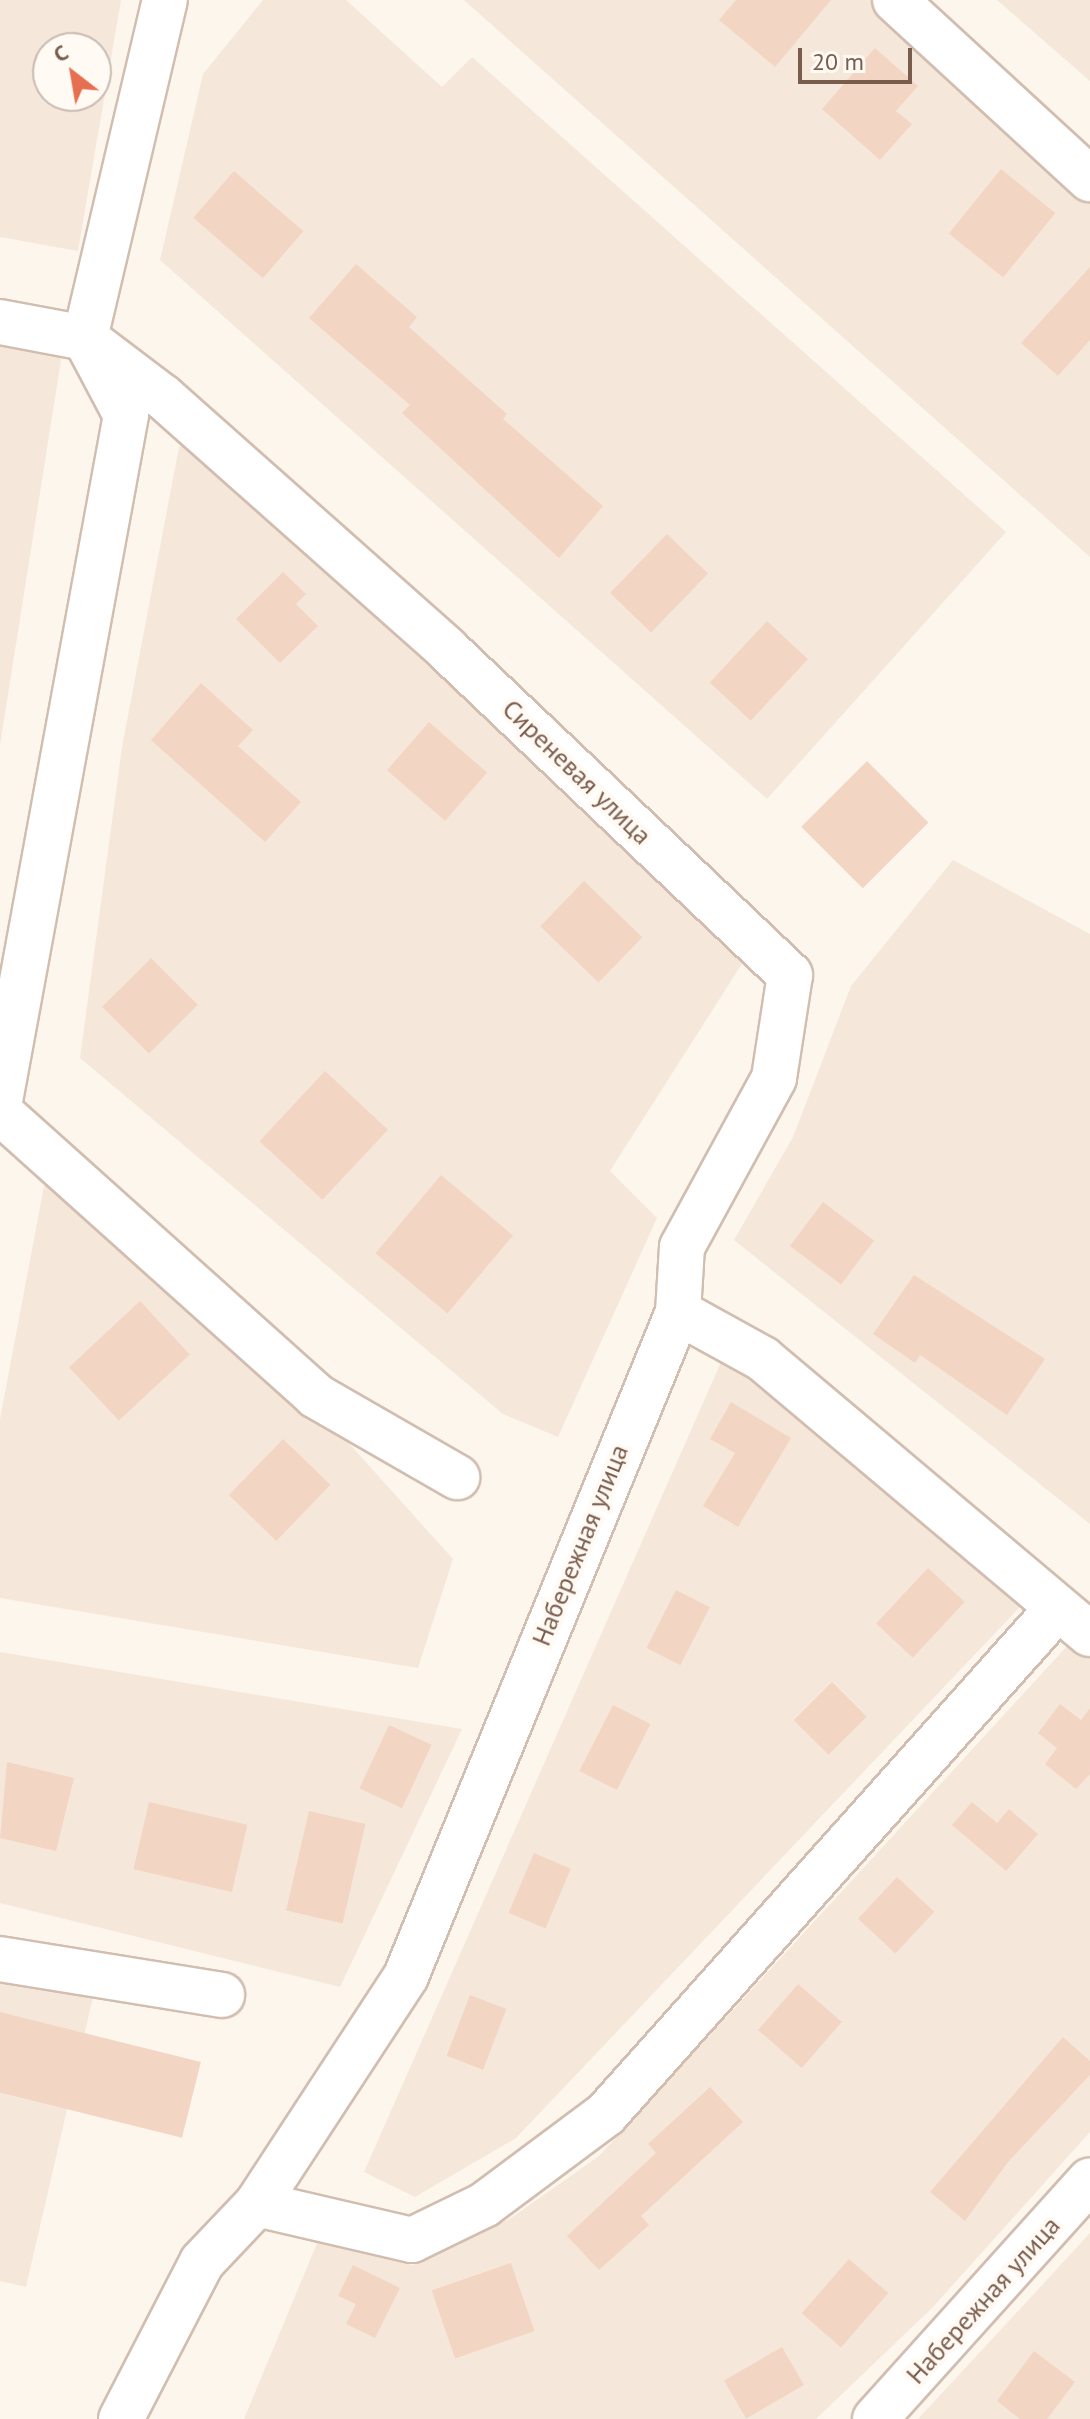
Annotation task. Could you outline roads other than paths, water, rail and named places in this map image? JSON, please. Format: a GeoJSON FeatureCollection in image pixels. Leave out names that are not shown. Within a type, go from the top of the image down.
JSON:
{"type":"FeatureCollection","features":[{"type":"Feature","properties":{"kind":"street"},"geometry":{"type":"LineString","coordinates":[[0,1101],[4,1041],[126,415],[85,338],[165,0]]}},
{"type":"Feature","properties":{"kind":"street"},"geometry":{"type":"LineString","coordinates":[[895,0],[1090,179]]}},
{"type":"Feature","properties":{"kind":"street","name":"Сиреневая улица"},"geometry":{"type":"LineString","coordinates":[[0,322],[85,338],[163,397],[447,649],[790,975],[774,1078],[682,1247],[678,1312]]}},
{"type":"Feature","properties":{"kind":"street"},"geometry":{"type":"LineString","coordinates":[[0,1112],[316,1396],[457,1477]]}},
{"type":"Feature","properties":{"kind":"street"},"geometry":{"type":"LineString","coordinates":[[257,2204],[412,2240],[484,2205],[606,2114],[1074,1622],[763,1359],[678,1312]]}},
{"type":"Feature","properties":{"kind":"street","name":"Набережная улица"},"geometry":{"type":"LineString","coordinates":[[121,2419],[202,2262],[257,2204],[406,1976],[678,1312]]}},
{"type":"Feature","properties":{"kind":"street"},"geometry":{"type":"LineString","coordinates":[[0,1959],[222,1995]]}},
{"type":"Feature","properties":{"kind":"street","name":"Набережная улица"},"geometry":{"type":"LineString","coordinates":[[875,2419],[1090,2180]]}}]}
